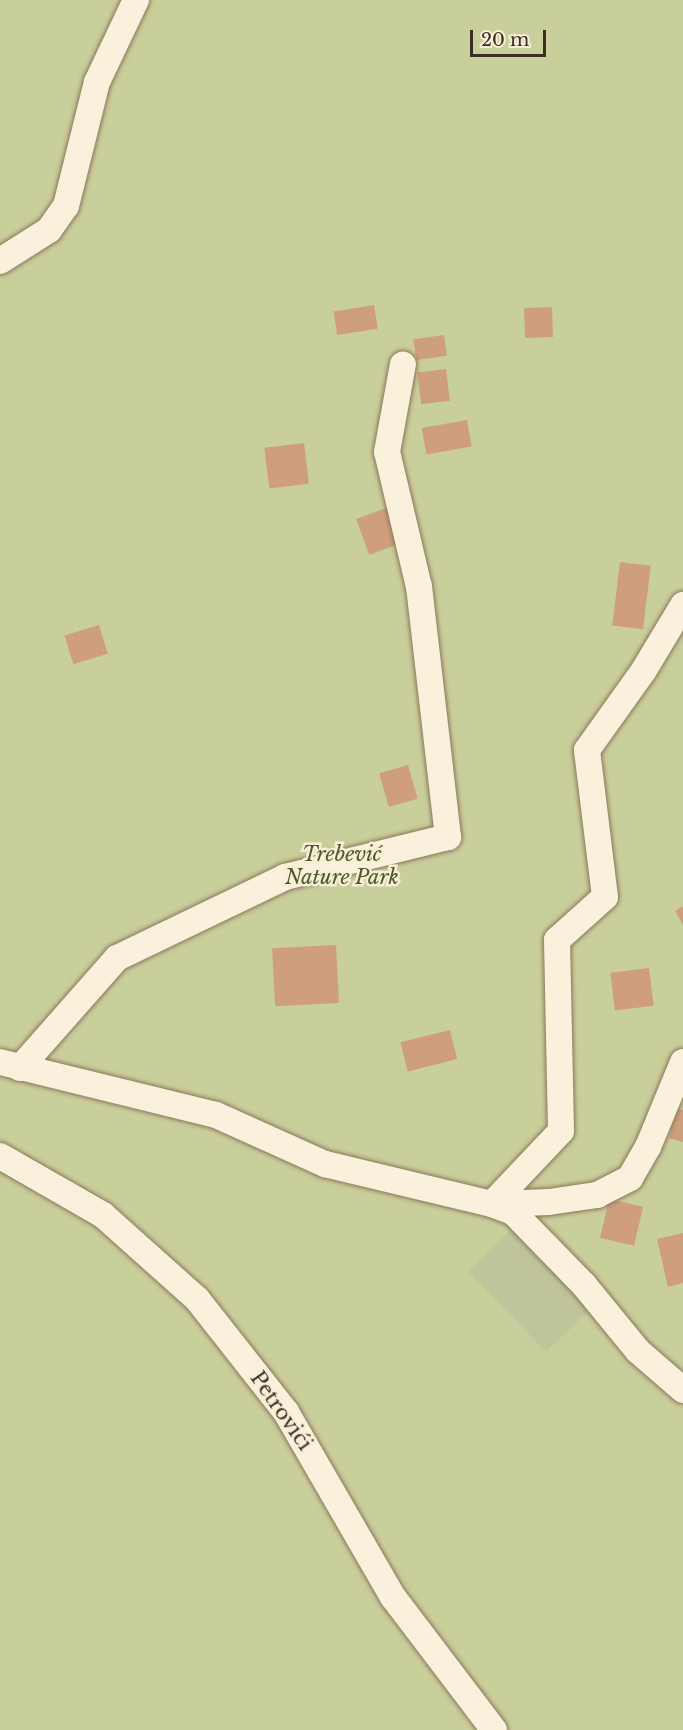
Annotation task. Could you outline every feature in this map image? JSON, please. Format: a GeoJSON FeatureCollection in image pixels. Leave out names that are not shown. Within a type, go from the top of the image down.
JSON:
{"type":"FeatureCollection","features":[{"type":"Feature","properties":{"kind":"street"},"geometry":{"type":"LineString","coordinates":[[0,261],[49,230],[66,206],[97,82],[136,0]]}},
{"type":"Feature","properties":{"kind":"street"},"geometry":{"type":"LineString","coordinates":[[10,1065],[117,958],[285,877],[448,837],[419,587],[387,452],[403,364]]}},
{"type":"Feature","properties":{"kind":"street"},"geometry":{"type":"LineString","coordinates":[[492,1204],[561,1131],[557,940],[605,897],[587,750],[644,670],[683,605]]}},
{"type":"Feature","properties":{"kind":"street"},"geometry":{"type":"LineString","coordinates":[[492,1204],[549,1202],[597,1195],[630,1178],[648,1147],[683,1062]]}},
{"type":"Feature","properties":{"kind":"street"},"geometry":{"type":"LineString","coordinates":[[10,1065],[216,1115],[325,1164],[492,1204],[513,1212],[537,1234],[638,1351],[683,1390]]}},
{"type":"Feature","properties":{"kind":"street","name":"Petrovići"},"geometry":{"type":"LineString","coordinates":[[0,1156],[103,1215],[197,1299],[286,1412],[393,1597],[494,1730]]}},
{"type":"Feature","properties":{"kind":"green space","name":"Trebević Nature Park"},"geometry":{"type":"Polygon","coordinates":[[[0,0],[683,0],[683,1730],[0,1730],[0,0]]]}},
{"type":"Feature","properties":{"kind":"green space"},"geometry":{"type":"Polygon","coordinates":[[[515,1226],[593,1307],[546,1352],[468,1271],[515,1226]]]}},
{"type":"Feature","properties":{"kind":"building"},"geometry":{"type":"Polygon","coordinates":[[[374,305],[378,329],[337,335],[334,311],[374,305]]]}},
{"type":"Feature","properties":{"kind":"building"},"geometry":{"type":"Polygon","coordinates":[[[552,307],[553,337],[525,338],[524,308],[552,307]]]}},
{"type":"Feature","properties":{"kind":"building"},"geometry":{"type":"Polygon","coordinates":[[[444,335],[447,356],[416,360],[413,339],[444,335]]]}},
{"type":"Feature","properties":{"kind":"building"},"geometry":{"type":"Polygon","coordinates":[[[446,369],[450,401],[421,404],[417,373],[446,369]]]}},
{"type":"Feature","properties":{"kind":"building"},"geometry":{"type":"Polygon","coordinates":[[[467,420],[472,447],[426,455],[422,428],[467,420]]]}},
{"type":"Feature","properties":{"kind":"building"},"geometry":{"type":"Polygon","coordinates":[[[304,443],[309,484],[269,489],[264,448],[304,443]]]}},
{"type":"Feature","properties":{"kind":"building"},"geometry":{"type":"Polygon","coordinates":[[[389,507],[402,543],[369,555],[356,519],[389,507]]]}},
{"type":"Feature","properties":{"kind":"building"},"geometry":{"type":"Polygon","coordinates":[[[620,562],[651,566],[643,629],[612,626],[620,562]]]}},
{"type":"Feature","properties":{"kind":"building"},"geometry":{"type":"Polygon","coordinates":[[[99,625],[108,654],[73,664],[65,636],[99,625]]]}},
{"type":"Feature","properties":{"kind":"building"},"geometry":{"type":"Polygon","coordinates":[[[408,765],[418,799],[389,807],[379,773],[408,765]]]}},
{"type":"Feature","properties":{"kind":"building"},"geometry":{"type":"Polygon","coordinates":[[[683,906],[683,925],[675,911],[683,906]]]}},
{"type":"Feature","properties":{"kind":"building"},"geometry":{"type":"Polygon","coordinates":[[[336,945],[339,1003],[275,1006],[272,948],[336,945]]]}},
{"type":"Feature","properties":{"kind":"building"},"geometry":{"type":"Polygon","coordinates":[[[649,968],[654,1006],[615,1010],[610,973],[649,968]]]}},
{"type":"Feature","properties":{"kind":"building"},"geometry":{"type":"Polygon","coordinates":[[[450,1030],[457,1059],[408,1071],[401,1042],[450,1030]]]}},
{"type":"Feature","properties":{"kind":"building"},"geometry":{"type":"Polygon","coordinates":[[[676,1108],[683,1110],[683,1142],[669,1138],[676,1108]]]}},
{"type":"Feature","properties":{"kind":"building"},"geometry":{"type":"Polygon","coordinates":[[[609,1199],[643,1207],[634,1246],[600,1238],[609,1199]]]}},
{"type":"Feature","properties":{"kind":"building"},"geometry":{"type":"Polygon","coordinates":[[[683,1233],[683,1283],[668,1287],[657,1239],[683,1233]]]}}]}
